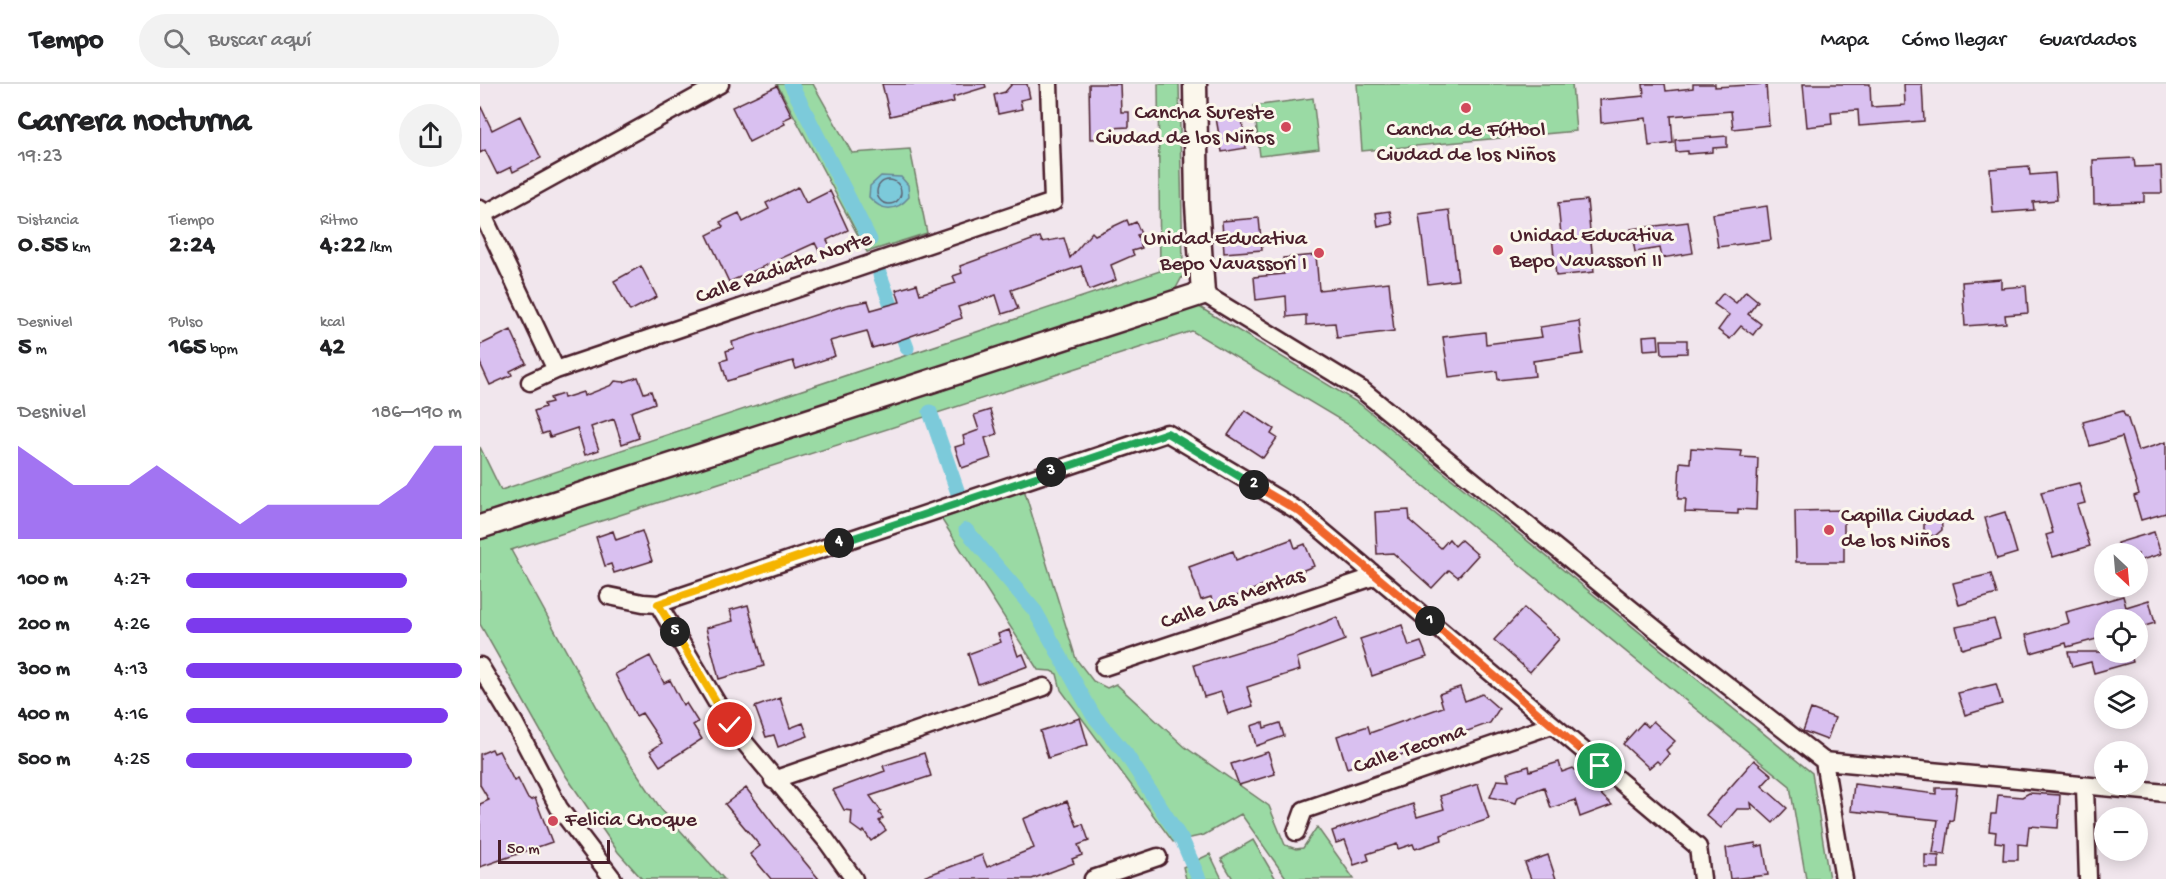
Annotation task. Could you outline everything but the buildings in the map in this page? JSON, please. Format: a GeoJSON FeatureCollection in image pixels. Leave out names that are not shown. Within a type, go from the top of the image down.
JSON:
{"type":"FeatureCollection","features":[{"type":"Feature","properties":{"kind":"street"},"geometry":{"type":"LineString","coordinates":[[556,370],[481,212],[720,84]]}},
{"type":"Feature","properties":{"kind":"street","name":"Calle Radiata Norte"},"geometry":{"type":"LineString","coordinates":[[530,382],[556,370],[1053,202],[1049,84]]}},
{"type":"Feature","properties":{"kind":"street"},"geometry":{"type":"LineString","coordinates":[[1195,84],[1197,204],[1203,293]]}},
{"type":"Feature","properties":{"kind":"street"},"geometry":{"type":"LineString","coordinates":[[480,527],[1203,293],[1362,390],[1658,631],[1824,761],[2166,793]]}},
{"type":"Feature","properties":{"kind":"street"},"geometry":{"type":"LineString","coordinates":[[609,596],[658,604],[1167,433],[1300,512],[1698,847],[1702,879]]}},
{"type":"Feature","properties":{"kind":"street","name":"Calle Las Mentas"},"geometry":{"type":"LineString","coordinates":[[1104,667],[1376,576]]}},
{"type":"Feature","properties":{"kind":"street"},"geometry":{"type":"LineString","coordinates":[[658,604],[724,717],[773,780],[826,840],[854,879]]}},
{"type":"Feature","properties":{"kind":"street"},"geometry":{"type":"LineString","coordinates":[[480,666],[515,724],[559,808],[613,879]]}},
{"type":"Feature","properties":{"kind":"street"},"geometry":{"type":"LineString","coordinates":[[773,780],[1044,687]]}},
{"type":"Feature","properties":{"kind":"street","name":"Calle Tecoma"},"geometry":{"type":"LineString","coordinates":[[1296,832],[1305,810],[1552,725]]}},
{"type":"Feature","properties":{"kind":"street"},"geometry":{"type":"LineString","coordinates":[[1824,761],[1844,879]]}},
{"type":"Feature","properties":{"kind":"street"},"geometry":{"type":"LineString","coordinates":[[2085,787],[2088,879]]}},
{"type":"Feature","properties":{"kind":"street"},"geometry":{"type":"LineString","coordinates":[[1094,879],[1158,857]]}},
{"type":"Feature","properties":{"kind":"green space"},"geometry":{"type":"Polygon","coordinates":[[[777,84],[813,84],[852,153],[910,149],[927,233],[867,252],[777,84]]]}},
{"type":"Feature","properties":{"kind":"green space"},"geometry":{"type":"Polygon","coordinates":[[[1158,84],[1179,84],[1183,275],[1175,290],[480,514],[480,447],[501,490],[1160,271],[1158,84]]]}},
{"type":"Feature","properties":{"kind":"green space","name":"Cancha de Fútbol Ciudad de los Niños"},"geometry":{"type":"Polygon","coordinates":[[[1357,84],[1572,84],[1576,131],[1362,151],[1357,84]]]}},
{"type":"Feature","properties":{"kind":"green space","name":"Cancha Sureste Ciudad de los Niños"},"geometry":{"type":"Polygon","coordinates":[[[1313,98],[1319,149],[1260,156],[1254,106],[1313,98]]]}},
{"type":"Feature","properties":{"kind":"green space"},"geometry":{"type":"Polygon","coordinates":[[[1196,305],[1360,404],[1812,773],[1829,879],[1806,879],[1790,786],[1349,425],[1192,331],[511,550],[616,742],[661,809],[724,879],[642,879],[618,852],[566,776],[480,624],[480,540],[1196,305]]]}},
{"type":"Feature","properties":{"kind":"green space"},"geometry":{"type":"Polygon","coordinates":[[[1024,489],[1076,659],[1093,681],[1107,688],[1116,684],[1185,747],[1269,806],[1285,845],[1296,849],[1303,848],[1317,827],[1354,879],[1287,879],[1241,814],[1204,835],[1173,842],[1061,690],[1057,674],[1038,670],[940,517],[1024,489]]]}},
{"type":"Feature","properties":{"kind":"green space"},"geometry":{"type":"Polygon","coordinates":[[[1253,840],[1276,879],[1233,879],[1221,859],[1253,840]]]}},
{"type":"Feature","properties":{"kind":"green space"},"geometry":{"type":"Polygon","coordinates":[[[1210,854],[1222,879],[1186,879],[1183,867],[1210,854]]]}},
{"type":"Feature","properties":{"kind":"water"},"geometry":{"type":"Polygon","coordinates":[[[881,176],[901,177],[908,185],[909,197],[894,208],[884,208],[874,202],[869,197],[870,186],[881,176]]]}},
{"type":"Feature","properties":{"kind":"waterway"},"geometry":{"type":"LineString","coordinates":[[791,84],[870,240]]}},
{"type":"Feature","properties":{"kind":"waterway"},"geometry":{"type":"LineString","coordinates":[[880,275],[907,348]]}},
{"type":"Feature","properties":{"kind":"waterway"},"geometry":{"type":"LineString","coordinates":[[930,412],[958,493]]}},
{"type":"Feature","properties":{"kind":"waterway"},"geometry":{"type":"LineString","coordinates":[[966,530],[1035,611],[1093,715],[1126,754],[1183,842],[1199,879]]}},
{"type":"Feature","properties":{"kind":"place","name":"Cancha de Fútbol Ciudad de los Niños"},"geometry":{"type":"Point","coordinates":[1466,108]}},
{"type":"Feature","properties":{"kind":"place","name":"Cancha Sureste Ciudad de los Niños"},"geometry":{"type":"Point","coordinates":[1286,127]}},
{"type":"Feature","properties":{"kind":"place","name":"Unidad Educativa Bepo Vavassori II"},"geometry":{"type":"Point","coordinates":[1498,250]}},
{"type":"Feature","properties":{"kind":"place","name":"Unidad Educativa Bepo Vavassori I"},"geometry":{"type":"Point","coordinates":[1319,253]}},
{"type":"Feature","properties":{"kind":"place","name":"Capilla Ciudad de los Niños"},"geometry":{"type":"Point","coordinates":[1829,530]}},
{"type":"Feature","properties":{"kind":"place","name":"Felicia Choque"},"geometry":{"type":"Point","coordinates":[553,821]}},
{"type":"Feature","properties":{"kind":"route"},"geometry":{"type":"LineString","coordinates":[[730,725],[709,694],[658,604],[1167,433],[1300,512],[1600,766]]}}]}
